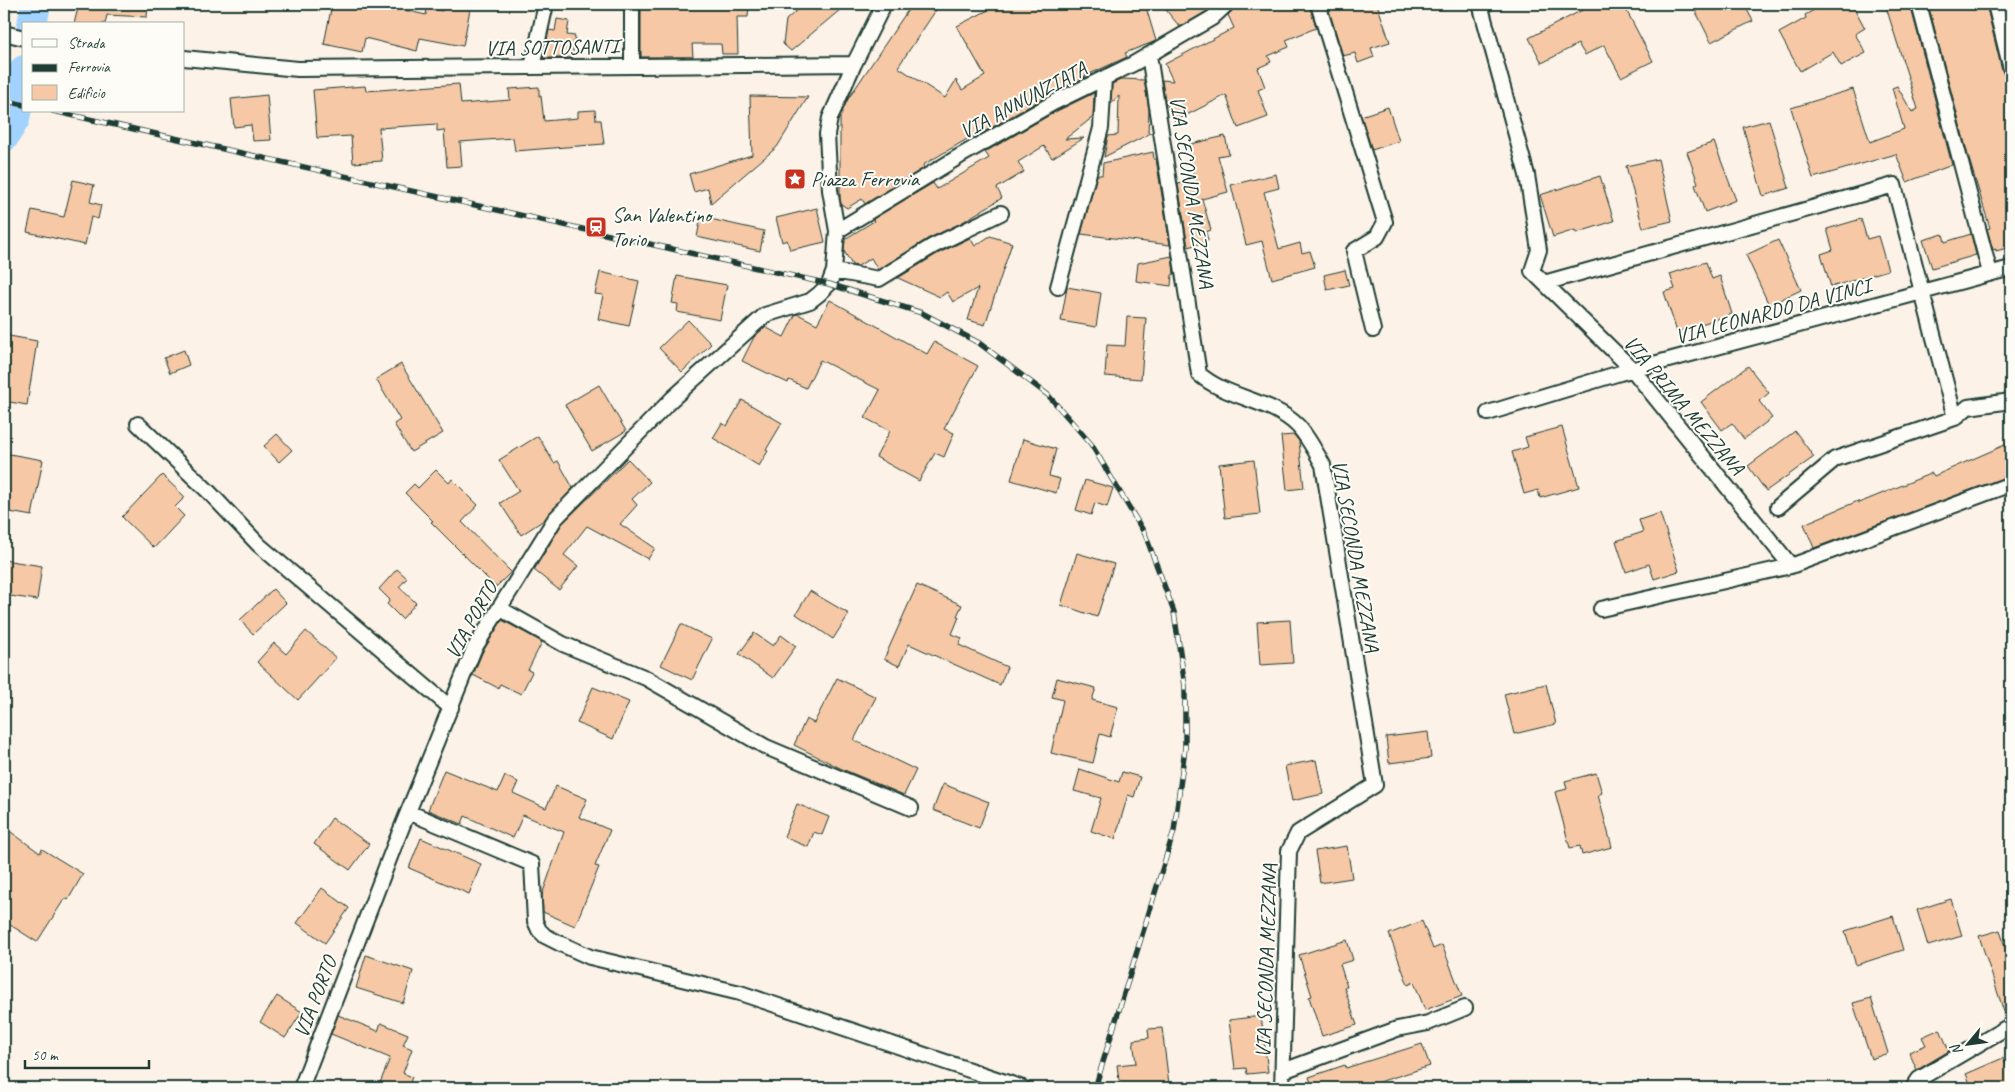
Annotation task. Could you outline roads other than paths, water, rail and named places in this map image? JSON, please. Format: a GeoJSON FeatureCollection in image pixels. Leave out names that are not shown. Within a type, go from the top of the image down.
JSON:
{"type":"FeatureCollection","features":[{"type":"Feature","properties":{"kind":"street"},"geometry":{"type":"LineString","coordinates":[[532,67],[546,4]]}},
{"type":"Feature","properties":{"kind":"street"},"geometry":{"type":"LineString","coordinates":[[632,4],[632,66]]}},
{"type":"Feature","properties":{"kind":"street"},"geometry":{"type":"LineString","coordinates":[[884,4],[830,118],[827,134],[828,162],[837,232],[831,278],[879,279],[933,246],[1000,213]]}},
{"type":"Feature","properties":{"kind":"street","name":"VIA ANNUNZIATA"},"geometry":{"type":"LineString","coordinates":[[837,232],[960,156],[1053,103],[1149,55],[1212,18],[1227,4]]}},
{"type":"Feature","properties":{"kind":"street"},"geometry":{"type":"LineString","coordinates":[[1318,4],[1385,222],[1377,237],[1354,251],[1372,330]]}},
{"type":"Feature","properties":{"kind":"street","name":"VIA PRIMA MEZZANA"},"geometry":{"type":"LineString","coordinates":[[1480,4],[1527,175],[1539,250],[1532,271],[1633,370],[1791,566]]}},
{"type":"Feature","properties":{"kind":"street"},"geometry":{"type":"LineString","coordinates":[[1919,4],[1990,273]]}},
{"type":"Feature","properties":{"kind":"street"},"geometry":{"type":"LineString","coordinates":[[1995,4],[2011,69]]}},
{"type":"Feature","properties":{"kind":"street"},"geometry":{"type":"LineString","coordinates":[[6,34],[22,38]]}},
{"type":"Feature","properties":{"kind":"street","name":"VIA SECONDA MEZZANA"},"geometry":{"type":"LineString","coordinates":[[1149,55],[1199,374],[1210,383],[1279,413],[1298,426],[1323,465],[1375,784],[1298,833],[1289,851],[1282,1088]]}},
{"type":"Feature","properties":{"kind":"street","name":"VIA SOTTOSANTI"},"geometry":{"type":"LineString","coordinates":[[185,58],[298,69],[854,64]]}},
{"type":"Feature","properties":{"kind":"street"},"geometry":{"type":"LineString","coordinates":[[1058,287],[1101,128],[1104,78]]}},
{"type":"Feature","properties":{"kind":"street"},"geometry":{"type":"LineString","coordinates":[[1544,283],[1894,185],[1955,418]]}},
{"type":"Feature","properties":{"kind":"street","name":"VIA LEONARDO DA VINCI"},"geometry":{"type":"LineString","coordinates":[[1488,413],[1633,370],[2011,268]]}},
{"type":"Feature","properties":{"kind":"street","name":"VIA PORTO"},"geometry":{"type":"LineString","coordinates":[[301,1088],[408,812],[474,649],[555,519],[672,399],[765,315],[810,302],[820,294],[831,278]]}},
{"type":"Feature","properties":{"kind":"street"},"geometry":{"type":"LineString","coordinates":[[1778,507],[1835,459],[1955,418],[1968,407],[2011,401]]}},
{"type":"Feature","properties":{"kind":"street"},"geometry":{"type":"LineString","coordinates":[[138,424],[209,492],[259,546],[451,708]]}},
{"type":"Feature","properties":{"kind":"street"},"geometry":{"type":"LineString","coordinates":[[1601,609],[1791,566],[2011,484]]}},
{"type":"Feature","properties":{"kind":"street"},"geometry":{"type":"LineString","coordinates":[[499,608],[563,644],[646,678],[766,747],[911,808]]}},
{"type":"Feature","properties":{"kind":"street"},"geometry":{"type":"LineString","coordinates":[[408,812],[532,864],[535,920],[539,930],[545,936],[561,944],[590,957],[740,993],[1023,1088]]}},
{"type":"Feature","properties":{"kind":"street"},"geometry":{"type":"LineString","coordinates":[[1283,1071],[1397,1029],[1428,1023],[1465,1008]]}},
{"type":"Feature","properties":{"kind":"street"},"geometry":{"type":"LineString","coordinates":[[1913,1088],[1919,1079],[2011,1025]]}},
{"type":"Feature","properties":{"kind":"waterway"},"geometry":{"type":"LineString","coordinates":[[32,22],[36,4]]}},
{"type":"Feature","properties":{"kind":"waterway"},"geometry":{"type":"LineString","coordinates":[[4,137],[15,119],[22,81]]}},
{"type":"Feature","properties":{"kind":"railway"},"geometry":{"type":"LineString","coordinates":[[4,100],[22,104]]}},
{"type":"Feature","properties":{"kind":"railway"},"geometry":{"type":"LineString","coordinates":[[57,112],[829,284],[922,313],[979,343],[1048,395],[1091,444],[1145,534],[1174,612],[1185,686],[1185,748],[1174,831],[1095,1088]]}},
{"type":"Feature","properties":{"kind":"place","name":"Piazza Ferrovia"},"geometry":{"type":"Point","coordinates":[795,179]}},
{"type":"Feature","properties":{"kind":"place","name":"San Valentino Torio"},"geometry":{"type":"Point","coordinates":[596,227]}}]}
